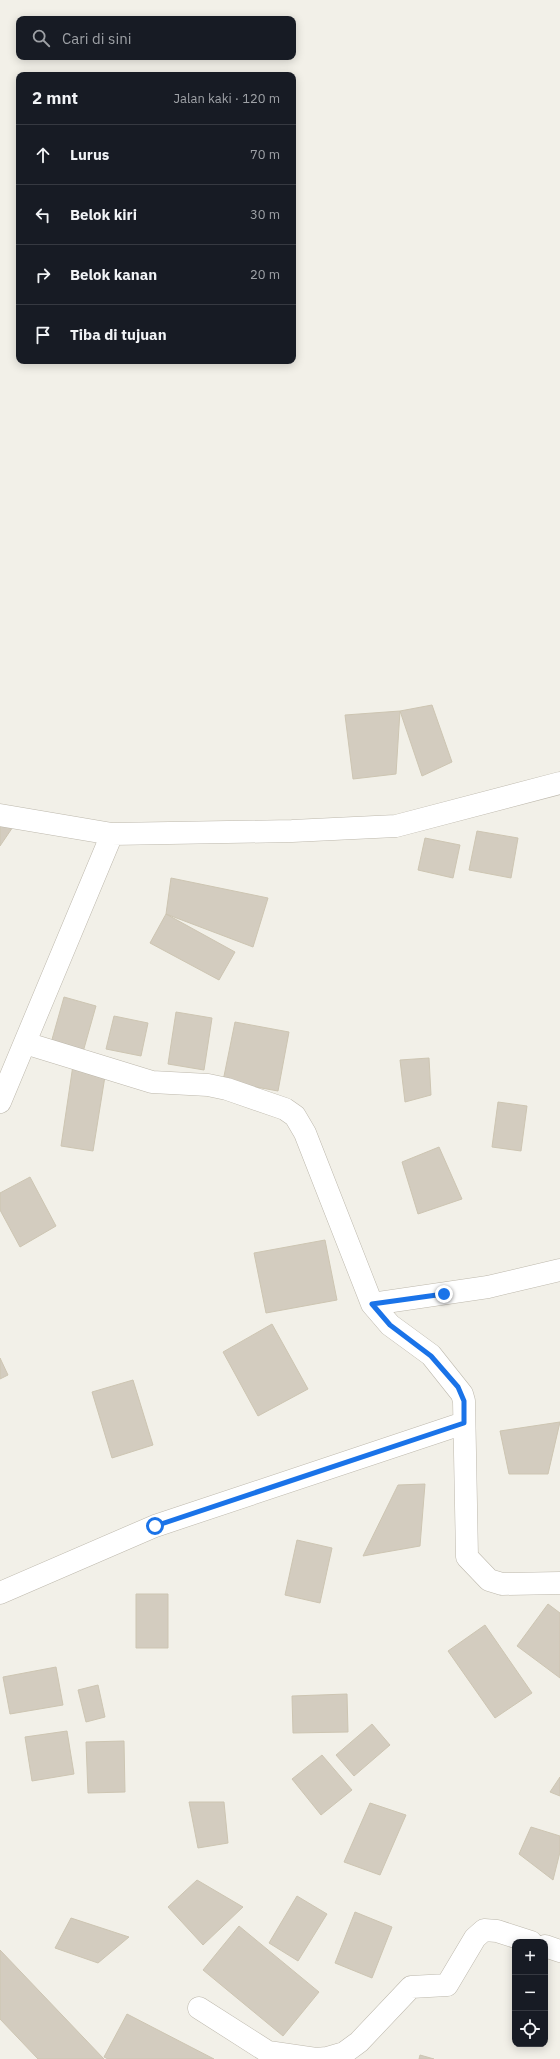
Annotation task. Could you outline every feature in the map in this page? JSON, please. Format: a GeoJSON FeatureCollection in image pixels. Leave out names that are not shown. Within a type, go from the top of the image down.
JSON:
{"type":"FeatureCollection","features":[{"type":"Feature","properties":{"kind":"street"},"geometry":{"type":"LineString","coordinates":[[0,814],[112,834],[396,826],[560,783]]}},
{"type":"Feature","properties":{"kind":"street"},"geometry":{"type":"LineString","coordinates":[[0,1102],[112,834]]}},
{"type":"Feature","properties":{"kind":"street"},"geometry":{"type":"LineString","coordinates":[[25,1042],[152,1082],[222,1087],[291,1113],[299,1121],[372,1304],[390,1325],[431,1356],[458,1387],[464,1401],[467,1557],[493,1582],[502,1584],[560,1583]]}},
{"type":"Feature","properties":{"kind":"street"},"geometry":{"type":"LineString","coordinates":[[372,1304],[488,1288],[560,1270]]}},
{"type":"Feature","properties":{"kind":"street"},"geometry":{"type":"LineString","coordinates":[[0,1593],[155,1526],[464,1423]]}},
{"type":"Feature","properties":{"kind":"street"},"geometry":{"type":"LineString","coordinates":[[199,2008],[268,2052],[316,2059],[327,2058],[344,2053],[360,2042],[411,1987],[447,1985],[475,1938],[484,1930],[497,1931],[522,1939]]}},
{"type":"Feature","properties":{"kind":"street"},"geometry":{"type":"LineString","coordinates":[[548,1947],[560,1951]]}},
{"type":"Feature","properties":{"kind":"building"},"geometry":{"type":"Polygon","coordinates":[[[432,705],[452,762],[422,776],[400,711],[432,705]]]}},
{"type":"Feature","properties":{"kind":"building"},"geometry":{"type":"Polygon","coordinates":[[[400,711],[396,774],[353,779],[345,715],[400,711]]]}},
{"type":"Feature","properties":{"kind":"building"},"geometry":{"type":"Polygon","coordinates":[[[0,813],[19,818],[0,846],[0,813]]]}},
{"type":"Feature","properties":{"kind":"building"},"geometry":{"type":"Polygon","coordinates":[[[477,831],[518,838],[511,878],[469,870],[477,831]]]}},
{"type":"Feature","properties":{"kind":"building"},"geometry":{"type":"Polygon","coordinates":[[[425,838],[460,845],[453,878],[418,870],[425,838]]]}},
{"type":"Feature","properties":{"kind":"building"},"geometry":{"type":"Polygon","coordinates":[[[171,878],[268,898],[253,947],[166,914],[171,878]]]}},
{"type":"Feature","properties":{"kind":"building"},"geometry":{"type":"Polygon","coordinates":[[[166,914],[235,952],[219,980],[150,943],[166,914]]]}},
{"type":"Feature","properties":{"kind":"building"},"geometry":{"type":"Polygon","coordinates":[[[64,997],[96,1006],[83,1052],[51,1043],[64,997]]]}},
{"type":"Feature","properties":{"kind":"building"},"geometry":{"type":"Polygon","coordinates":[[[176,1012],[212,1018],[204,1070],[168,1064],[176,1012]]]}},
{"type":"Feature","properties":{"kind":"building"},"geometry":{"type":"Polygon","coordinates":[[[114,1016],[148,1023],[141,1056],[106,1049],[114,1016]]]}},
{"type":"Feature","properties":{"kind":"building"},"geometry":{"type":"Polygon","coordinates":[[[235,1022],[289,1032],[278,1091],[223,1081],[235,1022]]]}},
{"type":"Feature","properties":{"kind":"building"},"geometry":{"type":"Polygon","coordinates":[[[429,1058],[431,1095],[405,1102],[400,1060],[429,1058]]]}},
{"type":"Feature","properties":{"kind":"building"},"geometry":{"type":"Polygon","coordinates":[[[73,1065],[106,1070],[93,1151],[61,1146],[73,1065]]]}},
{"type":"Feature","properties":{"kind":"building"},"geometry":{"type":"Polygon","coordinates":[[[498,1102],[527,1106],[521,1151],[492,1147],[498,1102]]]}},
{"type":"Feature","properties":{"kind":"building"},"geometry":{"type":"Polygon","coordinates":[[[439,1147],[462,1199],[418,1214],[402,1162],[439,1147]]]}},
{"type":"Feature","properties":{"kind":"building"},"geometry":{"type":"Polygon","coordinates":[[[30,1177],[56,1226],[20,1247],[0,1210],[0,1193],[30,1177]]]}},
{"type":"Feature","properties":{"kind":"building"},"geometry":{"type":"Polygon","coordinates":[[[325,1240],[337,1300],[266,1313],[254,1253],[325,1240]]]}},
{"type":"Feature","properties":{"kind":"building"},"geometry":{"type":"Polygon","coordinates":[[[272,1324],[308,1389],[258,1416],[223,1352],[272,1324]]]}},
{"type":"Feature","properties":{"kind":"building"},"geometry":{"type":"Polygon","coordinates":[[[0,1358],[8,1375],[0,1379],[0,1358]]]}},
{"type":"Feature","properties":{"kind":"building"},"geometry":{"type":"Polygon","coordinates":[[[133,1380],[153,1445],[112,1458],[92,1392],[133,1380]]]}},
{"type":"Feature","properties":{"kind":"building"},"geometry":{"type":"Polygon","coordinates":[[[560,1422],[548,1474],[509,1474],[500,1431],[560,1422]]]}},
{"type":"Feature","properties":{"kind":"building"},"geometry":{"type":"Polygon","coordinates":[[[425,1484],[420,1546],[363,1556],[398,1485],[425,1484]]]}},
{"type":"Feature","properties":{"kind":"building"},"geometry":{"type":"Polygon","coordinates":[[[297,1540],[332,1548],[320,1603],[285,1595],[297,1540]]]}},
{"type":"Feature","properties":{"kind":"building"},"geometry":{"type":"Polygon","coordinates":[[[136,1594],[168,1594],[168,1648],[136,1648],[136,1594]]]}},
{"type":"Feature","properties":{"kind":"building"},"geometry":{"type":"Polygon","coordinates":[[[548,1604],[560,1613],[560,1678],[517,1646],[548,1604]]]}},
{"type":"Feature","properties":{"kind":"building"},"geometry":{"type":"Polygon","coordinates":[[[485,1625],[532,1693],[495,1718],[448,1651],[485,1625]]]}},
{"type":"Feature","properties":{"kind":"building"},"geometry":{"type":"Polygon","coordinates":[[[56,1667],[63,1705],[10,1714],[3,1677],[56,1667]]]}},
{"type":"Feature","properties":{"kind":"building"},"geometry":{"type":"Polygon","coordinates":[[[98,1685],[105,1717],[86,1722],[78,1690],[98,1685]]]}},
{"type":"Feature","properties":{"kind":"building"},"geometry":{"type":"Polygon","coordinates":[[[347,1694],[348,1732],[293,1733],[292,1696],[347,1694]]]}},
{"type":"Feature","properties":{"kind":"building"},"geometry":{"type":"Polygon","coordinates":[[[372,1724],[390,1745],[354,1776],[336,1755],[372,1724]]]}},
{"type":"Feature","properties":{"kind":"building"},"geometry":{"type":"Polygon","coordinates":[[[67,1731],[74,1774],[32,1781],[25,1737],[67,1731]]]}},
{"type":"Feature","properties":{"kind":"building"},"geometry":{"type":"Polygon","coordinates":[[[124,1741],[125,1792],[88,1793],[86,1742],[124,1741]]]}},
{"type":"Feature","properties":{"kind":"building"},"geometry":{"type":"Polygon","coordinates":[[[322,1755],[352,1790],[321,1815],[292,1779],[322,1755]]]}},
{"type":"Feature","properties":{"kind":"building"},"geometry":{"type":"Polygon","coordinates":[[[560,1777],[560,1796],[550,1792],[560,1777]]]}},
{"type":"Feature","properties":{"kind":"building"},"geometry":{"type":"Polygon","coordinates":[[[189,1802],[224,1802],[228,1843],[198,1848],[189,1802]]]}},
{"type":"Feature","properties":{"kind":"building"},"geometry":{"type":"Polygon","coordinates":[[[370,1803],[406,1815],[380,1875],[344,1862],[370,1803]]]}},
{"type":"Feature","properties":{"kind":"building"},"geometry":{"type":"Polygon","coordinates":[[[531,1827],[560,1836],[560,1852],[553,1880],[519,1854],[531,1827]]]}},
{"type":"Feature","properties":{"kind":"building"},"geometry":{"type":"Polygon","coordinates":[[[197,1880],[243,1907],[203,1945],[168,1907],[197,1880]]]}},
{"type":"Feature","properties":{"kind":"building"},"geometry":{"type":"Polygon","coordinates":[[[297,1896],[327,1914],[298,1961],[269,1943],[297,1896]]]}},
{"type":"Feature","properties":{"kind":"building"},"geometry":{"type":"Polygon","coordinates":[[[355,1912],[392,1927],[372,1978],[335,1963],[355,1912]]]}},
{"type":"Feature","properties":{"kind":"building"},"geometry":{"type":"Polygon","coordinates":[[[71,1918],[129,1937],[98,1963],[55,1948],[71,1918]]]}},
{"type":"Feature","properties":{"kind":"building"},"geometry":{"type":"Polygon","coordinates":[[[239,1926],[319,1992],[283,2036],[203,1970],[239,1926]]]}},
{"type":"Feature","properties":{"kind":"building"},"geometry":{"type":"Polygon","coordinates":[[[0,1950],[104,2059],[38,2059],[0,2019],[0,1950]]]}},
{"type":"Feature","properties":{"kind":"building"},"geometry":{"type":"Polygon","coordinates":[[[127,2014],[214,2059],[108,2059],[104,2057],[127,2014]]]}},
{"type":"Feature","properties":{"kind":"building"},"geometry":{"type":"Polygon","coordinates":[[[420,2055],[434,2059],[419,2059],[420,2055]]]}},
{"type":"Feature","properties":{"kind":"route"},"geometry":{"type":"LineString","coordinates":[[155,1526],[464,1423],[464,1401],[458,1387],[431,1356],[390,1325],[372,1304],[444,1294]]}}]}
